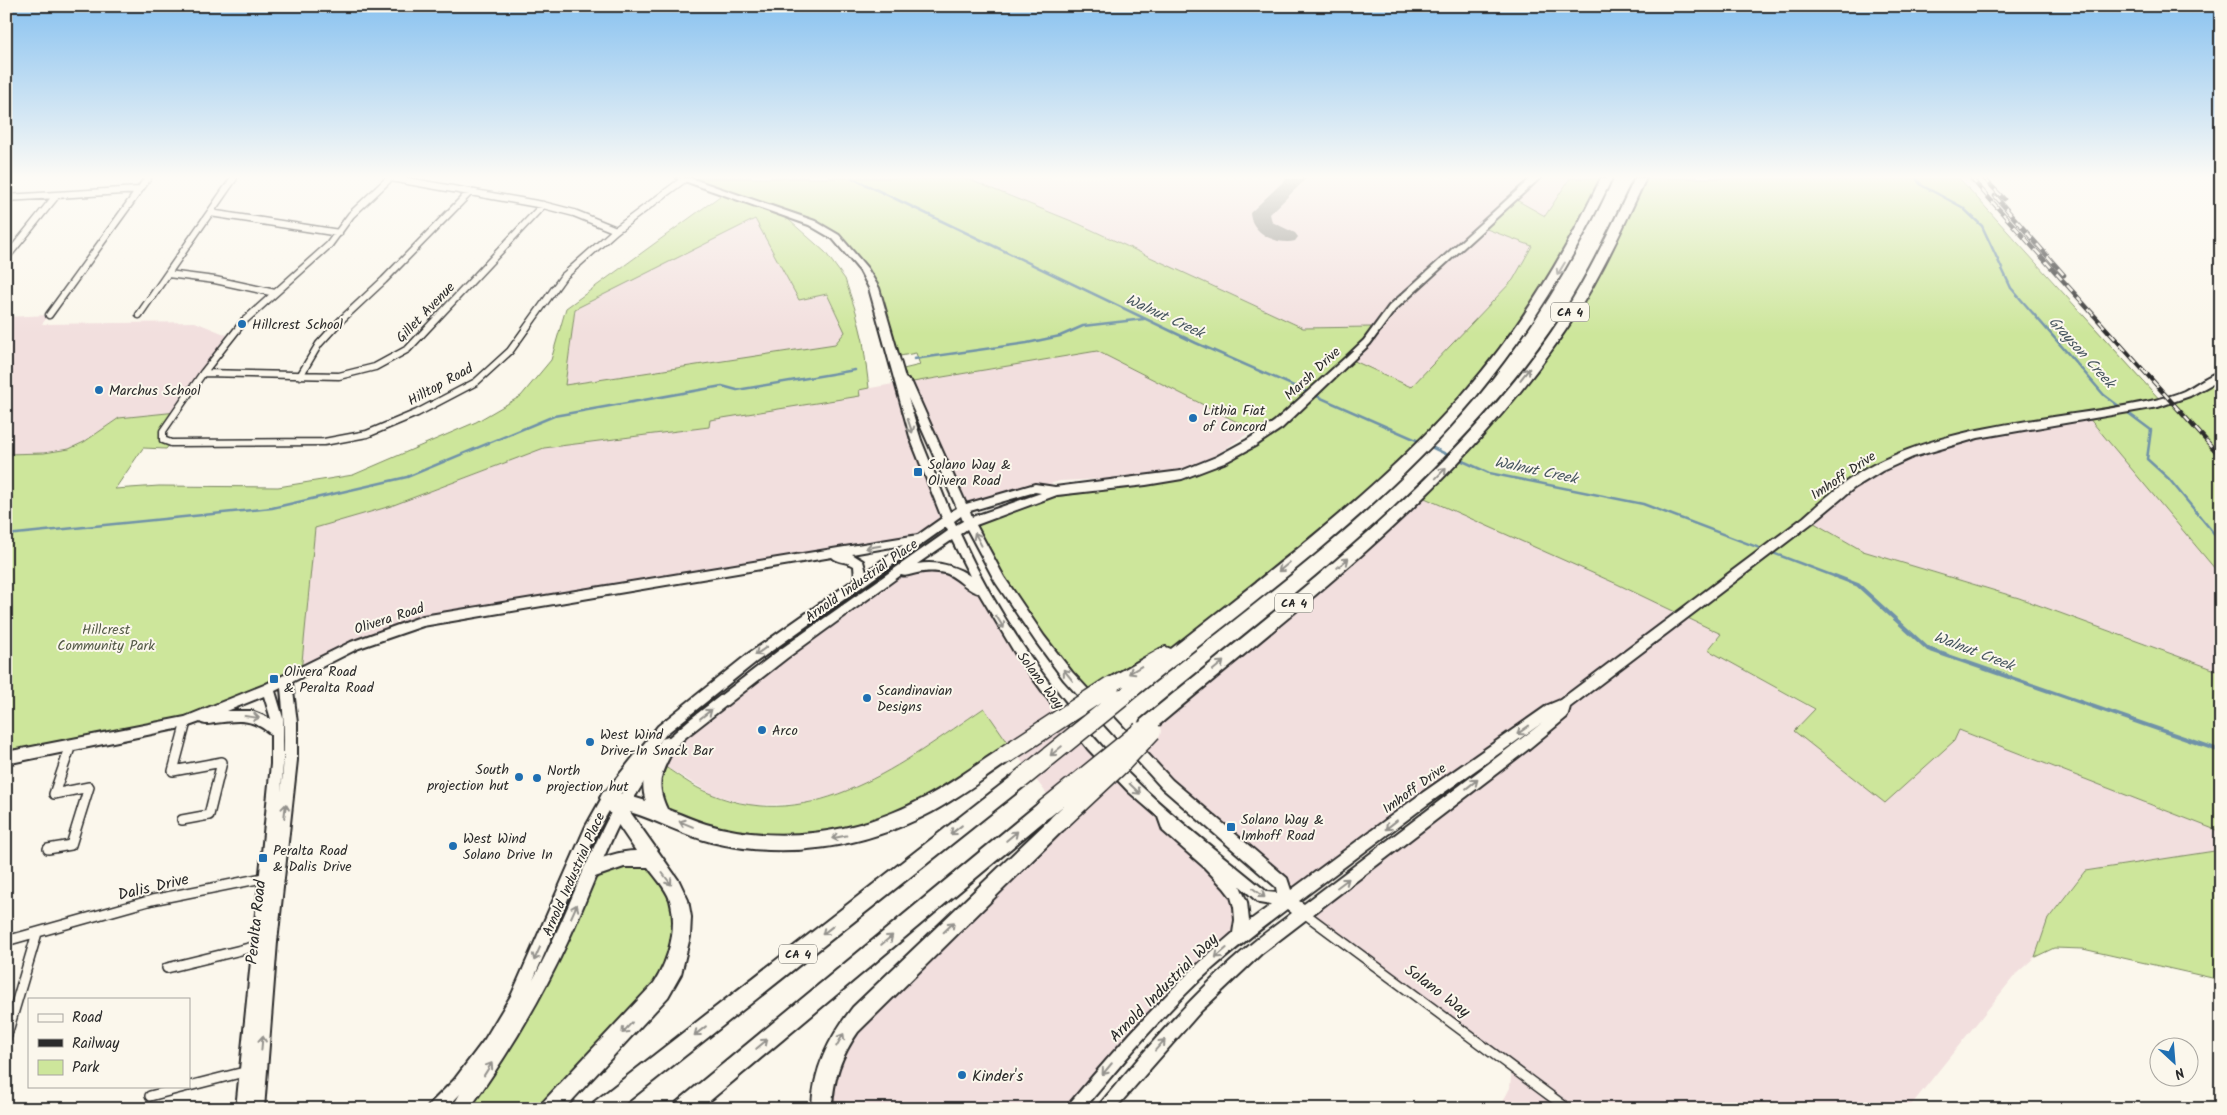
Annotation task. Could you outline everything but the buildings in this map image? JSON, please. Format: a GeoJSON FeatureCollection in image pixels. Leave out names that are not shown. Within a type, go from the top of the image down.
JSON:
{"type":"FeatureCollection","features":[{"type":"Feature","properties":{"kind":"highway","name":"CA 4"},"geometry":{"type":"LineString","coordinates":[[601,1109],[1021,779],[1319,539],[1375,491],[1424,444],[1464,400],[1510,344],[1551,285],[1582,230]]}},
{"type":"Feature","properties":{"kind":"highway","name":"CA 4"},"geometry":{"type":"LineString","coordinates":[[1051,816],[1120,765],[1149,728],[1180,697],[1347,559],[1406,507],[1458,455],[1554,338],[1589,283],[1615,230]]}},
{"type":"Feature","properties":{"kind":"highway"},"geometry":{"type":"LineString","coordinates":[[617,804],[661,814],[711,834],[754,843],[792,843],[840,837],[867,830],[912,814],[943,797],[1138,668],[1192,641]]}},
{"type":"Feature","properties":{"kind":"highway"},"geometry":{"type":"LineString","coordinates":[[661,814],[652,798],[650,780],[656,762],[668,744]]}},
{"type":"Feature","properties":{"kind":"highway"},"geometry":{"type":"LineString","coordinates":[[550,1109],[659,991],[671,974],[681,937],[682,918],[673,887],[651,859],[617,804]]}},
{"type":"Feature","properties":{"kind":"highway"},"geometry":{"type":"LineString","coordinates":[[684,1109],[1051,816]]}},
{"type":"Feature","properties":{"kind":"highway"},"geometry":{"type":"LineString","coordinates":[[822,1109],[822,1086],[827,1064],[841,1036],[1051,816]]}},
{"type":"Feature","properties":{"kind":"highway"},"geometry":{"type":"LineString","coordinates":[[592,870],[624,859],[651,859]]}},
{"type":"Feature","properties":{"kind":"street"},"geometry":{"type":"LineString","coordinates":[[6,258],[29,230]]}},
{"type":"Feature","properties":{"kind":"street"},"geometry":{"type":"LineString","coordinates":[[48,315],[109,230]]}},
{"type":"Feature","properties":{"kind":"street"},"geometry":{"type":"LineString","coordinates":[[138,315],[198,230]]}},
{"type":"Feature","properties":{"kind":"street"},"geometry":{"type":"LineString","coordinates":[[320,230],[339,233]]}},
{"type":"Feature","properties":{"kind":"street"},"geometry":{"type":"LineString","coordinates":[[203,373],[244,322],[329,245],[341,230]]}},
{"type":"Feature","properties":{"kind":"street"},"geometry":{"type":"LineString","coordinates":[[300,376],[319,344],[432,230]]}},
{"type":"Feature","properties":{"kind":"street","name":"Gillet Avenue"},"geometry":{"type":"LineString","coordinates":[[203,373],[339,376],[361,372],[386,364],[408,349],[520,230]]}},
{"type":"Feature","properties":{"kind":"street","name":"Hilltop Road"},"geometry":{"type":"LineString","coordinates":[[203,373],[163,431],[163,440],[171,443],[324,442],[367,434],[417,413],[476,382],[510,351],[563,277],[616,230]]}},
{"type":"Feature","properties":{"kind":"street","name":"Solano Way"},"geometry":{"type":"LineString","coordinates":[[824,230],[836,237],[864,270],[882,306],[901,380],[899,383],[908,419],[954,532],[984,596],[1018,649],[1060,706],[1134,789],[1264,898],[1286,900],[1568,1109]]}},
{"type":"Feature","properties":{"kind":"street","name":"Marsh Drive"},"geometry":{"type":"LineString","coordinates":[[963,509],[1035,488],[1055,491],[1182,475],[1220,460],[1278,425],[1367,342],[1392,308],[1406,294],[1478,230]]}},
{"type":"Feature","properties":{"kind":"street"},"geometry":{"type":"LineString","coordinates":[[168,274],[214,280],[275,293]]}},
{"type":"Feature","properties":{"kind":"street","name":"Imhoff Drive"},"geometry":{"type":"LineString","coordinates":[[1286,900],[1322,877],[1422,800],[1552,710],[1564,704],[1808,520],[1832,499],[1877,468],[1915,452],[1975,437],[2158,403],[2186,394],[2221,374]]}},
{"type":"Feature","properties":{"kind":"street","name":"Solano Way"},"geometry":{"type":"LineString","coordinates":[[901,380],[907,383],[969,522],[1000,580],[1068,676],[1166,784],[1282,883],[1286,900]]}},
{"type":"Feature","properties":{"kind":"street","name":"Marsh Drive"},"geometry":{"type":"LineString","coordinates":[[969,522],[996,511],[1038,499],[1055,491]]}},
{"type":"Feature","properties":{"kind":"street","name":"Arnold Industrial Place"},"geometry":{"type":"LineString","coordinates":[[459,1109],[485,1075],[516,1023],[561,939],[592,870],[617,804],[662,730],[752,658],[963,509]]}},
{"type":"Feature","properties":{"kind":"street","name":"Arnold Industrial Place"},"geometry":{"type":"LineString","coordinates":[[435,1109],[459,1084],[490,1044],[517,999],[591,830],[617,804],[668,744],[763,669],[969,522]]}},
{"type":"Feature","properties":{"kind":"street","name":"Olivera Road"},"geometry":{"type":"LineString","coordinates":[[6,758],[186,722],[268,689],[347,648],[423,621],[920,539]]}},
{"type":"Feature","properties":{"kind":"street"},"geometry":{"type":"LineString","coordinates":[[825,554],[855,560],[861,567],[861,580]]}},
{"type":"Feature","properties":{"kind":"street"},"geometry":{"type":"LineString","coordinates":[[891,576],[919,566],[945,567],[969,581],[984,596]]}},
{"type":"Feature","properties":{"kind":"street","name":"Peralta Road"},"geometry":{"type":"LineString","coordinates":[[272,876],[291,760],[292,723],[286,680]]}},
{"type":"Feature","properties":{"kind":"street","name":"Peralta Road"},"geometry":{"type":"LineString","coordinates":[[256,1109],[254,1069],[272,876],[277,764],[277,718],[268,689]]}},
{"type":"Feature","properties":{"kind":"street","name":"Imhoff Drive"},"geometry":{"type":"LineString","coordinates":[[1304,913],[1529,741],[1563,713],[1564,704]]}},
{"type":"Feature","properties":{"kind":"street"},"geometry":{"type":"LineString","coordinates":[[182,820],[209,815],[222,762],[173,771],[186,722],[236,716],[255,716],[265,720],[277,732]]}},
{"type":"Feature","properties":{"kind":"street"},"geometry":{"type":"LineString","coordinates":[[48,849],[71,844],[89,786],[54,794],[71,745]]}},
{"type":"Feature","properties":{"kind":"street"},"geometry":{"type":"LineString","coordinates":[[1163,813],[1168,827],[1232,884],[1240,901],[1243,919],[1239,937]]}},
{"type":"Feature","properties":{"kind":"street","name":"Dalis Drive"},"geometry":{"type":"LineString","coordinates":[[6,940],[152,900],[272,876]]}},
{"type":"Feature","properties":{"kind":"street","name":"Arnold Industrial Way"},"geometry":{"type":"LineString","coordinates":[[1074,1109],[1130,1042],[1206,965],[1286,900]]}},
{"type":"Feature","properties":{"kind":"street"},"geometry":{"type":"LineString","coordinates":[[1105,1109],[1216,983],[1304,913]]}},
{"type":"Feature","properties":{"kind":"street"},"geometry":{"type":"LineString","coordinates":[[6,1038],[37,933]]}},
{"type":"Feature","properties":{"kind":"street"},"geometry":{"type":"LineString","coordinates":[[167,968],[265,944]]}},
{"type":"Feature","properties":{"kind":"street"},"geometry":{"type":"LineString","coordinates":[[190,1086],[254,1069]]}},
{"type":"Feature","properties":{"kind":"street","name":"Peralta Road"},"geometry":{"type":"LineString","coordinates":[[244,1109],[254,1069]]}},
{"type":"Feature","properties":{"kind":"street"},"geometry":{"type":"LineString","coordinates":[[150,1096],[181,1088]]}},
{"type":"Feature","properties":{"kind":"shaded area"},"geometry":{"type":"Polygon","coordinates":[[[733,230],[761,230],[799,300],[827,294],[845,332],[835,344],[565,385],[575,309],[733,230]]]}},
{"type":"Feature","properties":{"kind":"shaded area"},"geometry":{"type":"Polygon","coordinates":[[[1092,230],[1488,230],[1532,245],[1513,280],[1411,387],[1349,359],[1370,327],[1303,328],[1092,230]]]}},
{"type":"Feature","properties":{"kind":"shaded area","name":"Marchus School"},"geometry":{"type":"Polygon","coordinates":[[[49,315],[42,324],[195,322],[232,337],[177,412],[119,418],[84,442],[69,449],[44,453],[6,454],[6,317],[49,315]]]}},
{"type":"Feature","properties":{"kind":"shaded area"},"geometry":{"type":"Polygon","coordinates":[[[1097,351],[1253,430],[1213,457],[1185,468],[1150,477],[1060,481],[963,509],[907,383],[1097,351]]]}},
{"type":"Feature","properties":{"kind":"shaded area"},"geometry":{"type":"Polygon","coordinates":[[[899,383],[949,519],[920,539],[423,621],[301,672],[307,584],[315,528],[391,506],[544,448],[709,427],[710,420],[859,396],[859,390],[899,383]]]}},
{"type":"Feature","properties":{"kind":"shaded area"},"geometry":{"type":"Polygon","coordinates":[[[2088,417],[2221,576],[2221,672],[2020,598],[1863,551],[1808,520],[1877,468],[1957,441],[2088,417]]]}},
{"type":"Feature","properties":{"kind":"shaded area"},"geometry":{"type":"Polygon","coordinates":[[[1418,495],[1617,584],[1721,634],[1708,650],[1815,710],[1795,731],[1958,730],[2221,832],[2221,850],[2085,871],[2048,919],[2035,957],[2016,974],[1908,1109],[1499,1109],[1510,1088],[1512,1067],[1304,913],[1478,779],[1564,704],[1286,900],[1282,883],[1127,742],[1418,495]]]}},
{"type":"Feature","properties":{"kind":"shaded area"},"geometry":{"type":"Polygon","coordinates":[[[945,567],[984,596],[1060,706],[1232,884],[1239,937],[1074,1109],[822,1109],[827,1064],[1064,816],[984,709],[884,775],[840,794],[800,804],[751,805],[711,794],[656,761],[668,744],[891,576],[945,567]]]}},
{"type":"Feature","properties":{"kind":"green space","name":"Hillcrest Community Park"},"geometry":{"type":"Polygon","coordinates":[[[673,230],[733,230],[575,309],[565,385],[835,344],[845,332],[827,294],[799,300],[761,230],[800,230],[825,252],[845,279],[863,341],[869,388],[859,390],[860,396],[710,420],[709,427],[544,448],[391,506],[315,528],[301,672],[186,722],[6,758],[6,454],[44,453],[69,449],[84,442],[119,418],[177,412],[162,437],[171,443],[166,449],[143,448],[115,489],[159,486],[278,487],[353,475],[476,422],[521,396],[551,360],[566,308],[673,230]]]}},
{"type":"Feature","properties":{"kind":"green space"},"geometry":{"type":"Polygon","coordinates":[[[825,230],[1092,230],[1303,328],[1371,327],[1367,342],[1350,359],[1411,387],[1513,280],[1532,246],[1489,230],[1580,230],[1551,285],[1424,444],[1192,641],[1087,701],[1040,639],[969,522],[1038,499],[1147,485],[1182,475],[1266,433],[1253,430],[1097,351],[907,383],[899,370],[920,365],[916,353],[895,357],[864,270],[825,230]]]}},
{"type":"Feature","properties":{"kind":"green space"},"geometry":{"type":"Polygon","coordinates":[[[1613,230],[2006,230],[2162,402],[2221,374],[2221,576],[2088,417],[1984,435],[1877,468],[1809,520],[1863,551],[2019,598],[2221,672],[2221,832],[1959,730],[1954,741],[1885,803],[1794,731],[1815,709],[1708,650],[1721,634],[1617,584],[1418,495],[1554,338],[1613,230]]]}},
{"type":"Feature","properties":{"kind":"green space"},"geometry":{"type":"Polygon","coordinates":[[[984,708],[1013,750],[912,814],[783,844],[661,814],[656,761],[711,794],[749,805],[785,806],[821,799],[856,787],[922,750],[984,708]]]}},
{"type":"Feature","properties":{"kind":"green space"},"geometry":{"type":"Polygon","coordinates":[[[2221,850],[2221,980],[2083,949],[2054,948],[2035,957],[2048,919],[2085,871],[2221,850]]]}},
{"type":"Feature","properties":{"kind":"green space"},"geometry":{"type":"Polygon","coordinates":[[[651,859],[673,887],[677,957],[550,1109],[459,1109],[485,1075],[592,870],[651,859]]]}},
{"type":"Feature","properties":{"kind":"waterway","name":"Walnut Creek"},"geometry":{"type":"LineString","coordinates":[[960,230],[1196,343],[1421,442]]}},
{"type":"Feature","properties":{"kind":"waterway","name":"Grayson Creek"},"geometry":{"type":"LineString","coordinates":[[1984,230],[2011,288],[2104,395],[2151,430],[2147,459],[2169,479],[2221,542]]}},
{"type":"Feature","properties":{"kind":"waterway"},"geometry":{"type":"LineString","coordinates":[[914,359],[1027,343],[1060,336],[1083,326],[1144,319]]}},
{"type":"Feature","properties":{"kind":"waterway"},"geometry":{"type":"LineString","coordinates":[[6,535],[272,508],[407,477],[554,416],[722,386],[737,390],[855,370]]}},
{"type":"Feature","properties":{"kind":"waterway","name":"Walnut Creek"},"geometry":{"type":"LineString","coordinates":[[1429,446],[1450,456]]}},
{"type":"Feature","properties":{"kind":"waterway","name":"Walnut Creek"},"geometry":{"type":"LineString","coordinates":[[1456,458],[1489,473],[1643,504],[1839,578]]}},
{"type":"Feature","properties":{"kind":"waterway","name":"Walnut Creek"},"geometry":{"type":"LineString","coordinates":[[1835,576],[1858,585],[1928,649],[2221,751]]}},
{"type":"Feature","properties":{"kind":"taxiway"},"geometry":{"type":"LineString","coordinates":[[1271,230],[1288,237]]}},
{"type":"Feature","properties":{"kind":"railway"},"geometry":{"type":"LineString","coordinates":[[2018,230],[2221,457]]}},
{"type":"Feature","properties":{"kind":"railway"},"geometry":{"type":"LineString","coordinates":[[2025,230],[2064,275]]}},
{"type":"Feature","properties":{"kind":"place","name":"Hillcrest School"},"geometry":{"type":"Point","coordinates":[242,324]}},
{"type":"Feature","properties":{"kind":"place","name":"Marchus School"},"geometry":{"type":"Point","coordinates":[99,390]}},
{"type":"Feature","properties":{"kind":"place","name":"Lithia Fiat of Concord"},"geometry":{"type":"Point","coordinates":[1193,418]}},
{"type":"Feature","properties":{"kind":"place","name":"Solano Way & Olivera Road"},"geometry":{"type":"Point","coordinates":[918,472]}},
{"type":"Feature","properties":{"kind":"place","name":"Olivera Road & Peralta Road"},"geometry":{"type":"Point","coordinates":[274,679]}},
{"type":"Feature","properties":{"kind":"place","name":"Scandinavian Designs"},"geometry":{"type":"Point","coordinates":[867,698]}},
{"type":"Feature","properties":{"kind":"place","name":"Arco"},"geometry":{"type":"Point","coordinates":[762,730]}},
{"type":"Feature","properties":{"kind":"place","name":"West Wind Drive-In Snack Bar"},"geometry":{"type":"Point","coordinates":[590,742]}},
{"type":"Feature","properties":{"kind":"place","name":"South projection hut"},"geometry":{"type":"Point","coordinates":[519,777]}},
{"type":"Feature","properties":{"kind":"place","name":"North projection hut"},"geometry":{"type":"Point","coordinates":[537,778]}},
{"type":"Feature","properties":{"kind":"place","name":"Solano Way & Imhoff Road"},"geometry":{"type":"Point","coordinates":[1231,827]}},
{"type":"Feature","properties":{"kind":"place","name":"West Wind Solano Drive In"},"geometry":{"type":"Point","coordinates":[453,846]}},
{"type":"Feature","properties":{"kind":"place","name":"Peralta Road & Dalis Drive"},"geometry":{"type":"Point","coordinates":[263,858]}},
{"type":"Feature","properties":{"kind":"place","name":"Kinder's"},"geometry":{"type":"Point","coordinates":[962,1075]}}]}
